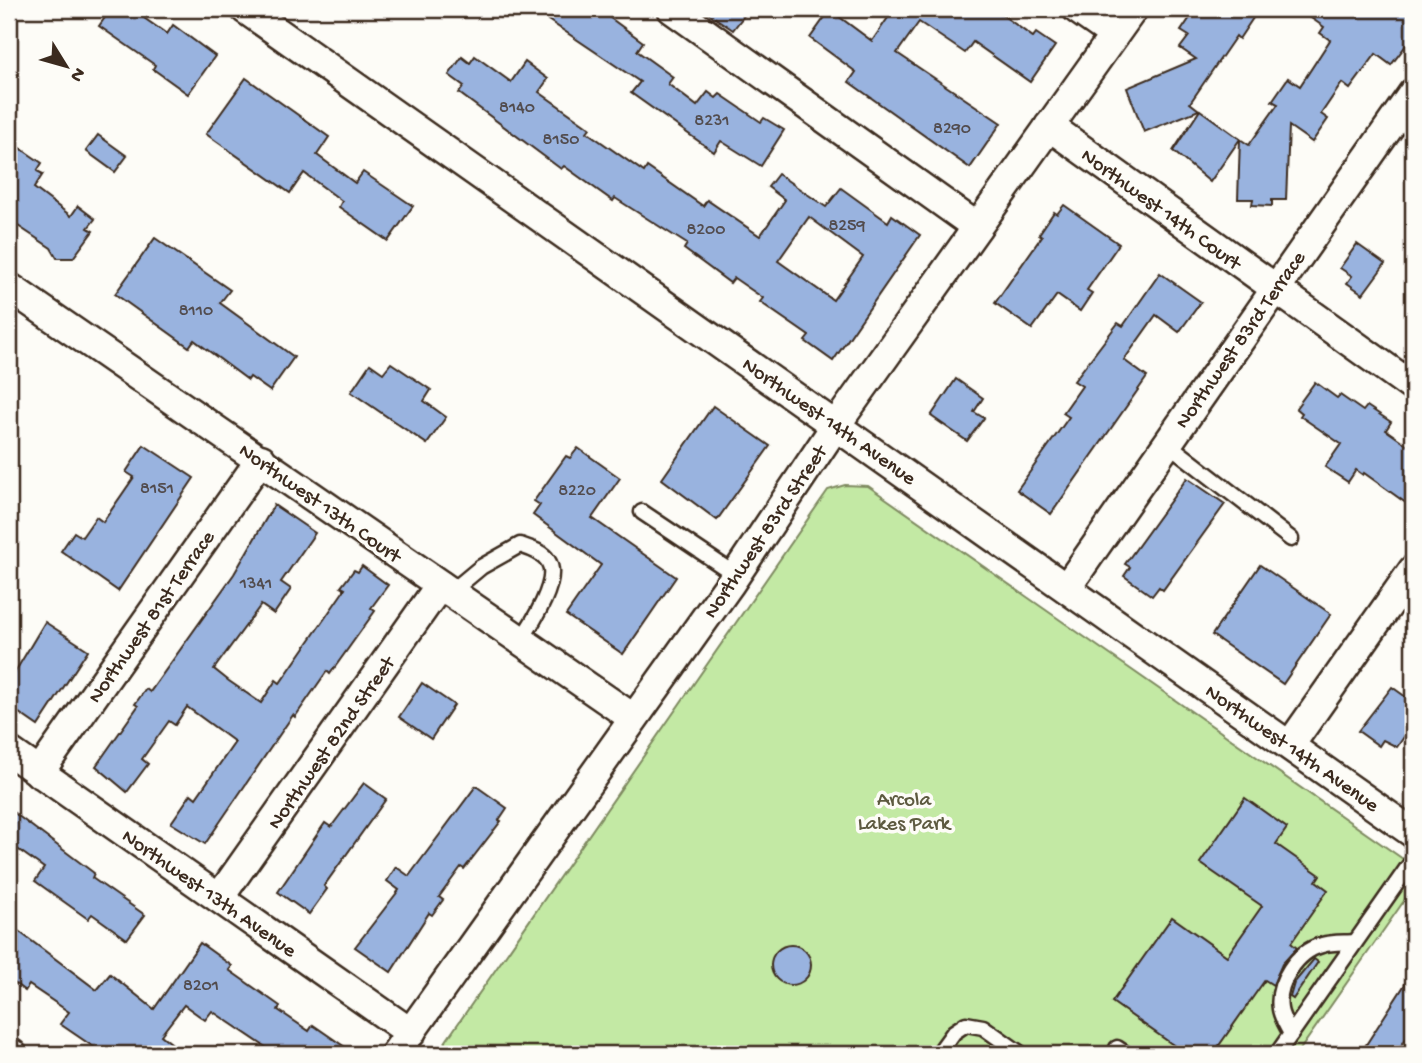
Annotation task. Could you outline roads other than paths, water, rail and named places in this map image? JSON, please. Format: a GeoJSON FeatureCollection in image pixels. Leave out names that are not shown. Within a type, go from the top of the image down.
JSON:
{"type":"FeatureCollection","features":[{"type":"Feature","properties":{"kind":"street","name":"Northwest 14th Avenue"},"geometry":{"type":"LineString","coordinates":[[245,9],[1413,833]]}},
{"type":"Feature","properties":{"kind":"street"},"geometry":{"type":"LineString","coordinates":[[672,9],[977,227]]}},
{"type":"Feature","properties":{"kind":"street"},"geometry":{"type":"LineString","coordinates":[[1077,9],[1114,35]]}},
{"type":"Feature","properties":{"kind":"street","name":"Northwest 83rd Street"},"geometry":{"type":"LineString","coordinates":[[405,1047],[633,718],[736,575],[836,425],[1133,9]]}},
{"type":"Feature","properties":{"kind":"street","name":"Northwest 83rd Terrace"},"geometry":{"type":"LineString","coordinates":[[1067,587],[1413,93]]}},
{"type":"Feature","properties":{"kind":"street","name":"Northwest 14th Court"},"geometry":{"type":"LineString","coordinates":[[1049,126],[1413,387]]}},
{"type":"Feature","properties":{"kind":"street","name":"Northwest 13th Court"},"geometry":{"type":"LineString","coordinates":[[9,287],[633,718]]}},
{"type":"Feature","properties":{"kind":"street","name":"Northwest 81st Terrace"},"geometry":{"type":"LineString","coordinates":[[39,773],[261,459]]}},
{"type":"Feature","properties":{"kind":"street"},"geometry":{"type":"LineString","coordinates":[[1290,745],[1413,570]]}},
{"type":"Feature","properties":{"kind":"street","name":"Northwest 82nd Street"},"geometry":{"type":"LineString","coordinates":[[219,898],[446,589]]}},
{"type":"Feature","properties":{"kind":"street","name":"Northwest 13th Avenue"},"geometry":{"type":"LineString","coordinates":[[9,751],[219,898],[405,1047]]}},
{"type":"Feature","properties":{"kind":"lane"},"geometry":{"type":"LineString","coordinates":[[1167,443],[1291,539]]}},
{"type":"Feature","properties":{"kind":"lane"},"geometry":{"type":"LineString","coordinates":[[642,512],[736,575]]}},
{"type":"Feature","properties":{"kind":"lane"},"geometry":{"type":"LineString","coordinates":[[446,589],[500,554],[520,545],[533,549],[548,561],[552,574],[545,598],[520,640]]}},
{"type":"Feature","properties":{"kind":"lane"},"geometry":{"type":"LineString","coordinates":[[1277,1054],[1413,860]]}},
{"type":"Feature","properties":{"kind":"lane"},"geometry":{"type":"LineString","coordinates":[[1291,1034],[1282,1014],[1279,998],[1292,969],[1312,948],[1324,944],[1355,942]]}},
{"type":"Feature","properties":{"kind":"lane"},"geometry":{"type":"LineString","coordinates":[[939,1054],[954,1032],[966,1024],[983,1027],[1021,1054]]}},
{"type":"Feature","properties":{"kind":"park label","name":"Arcola Lakes Park"},"geometry":{"type":"Point","coordinates":[904,810]}}]}
